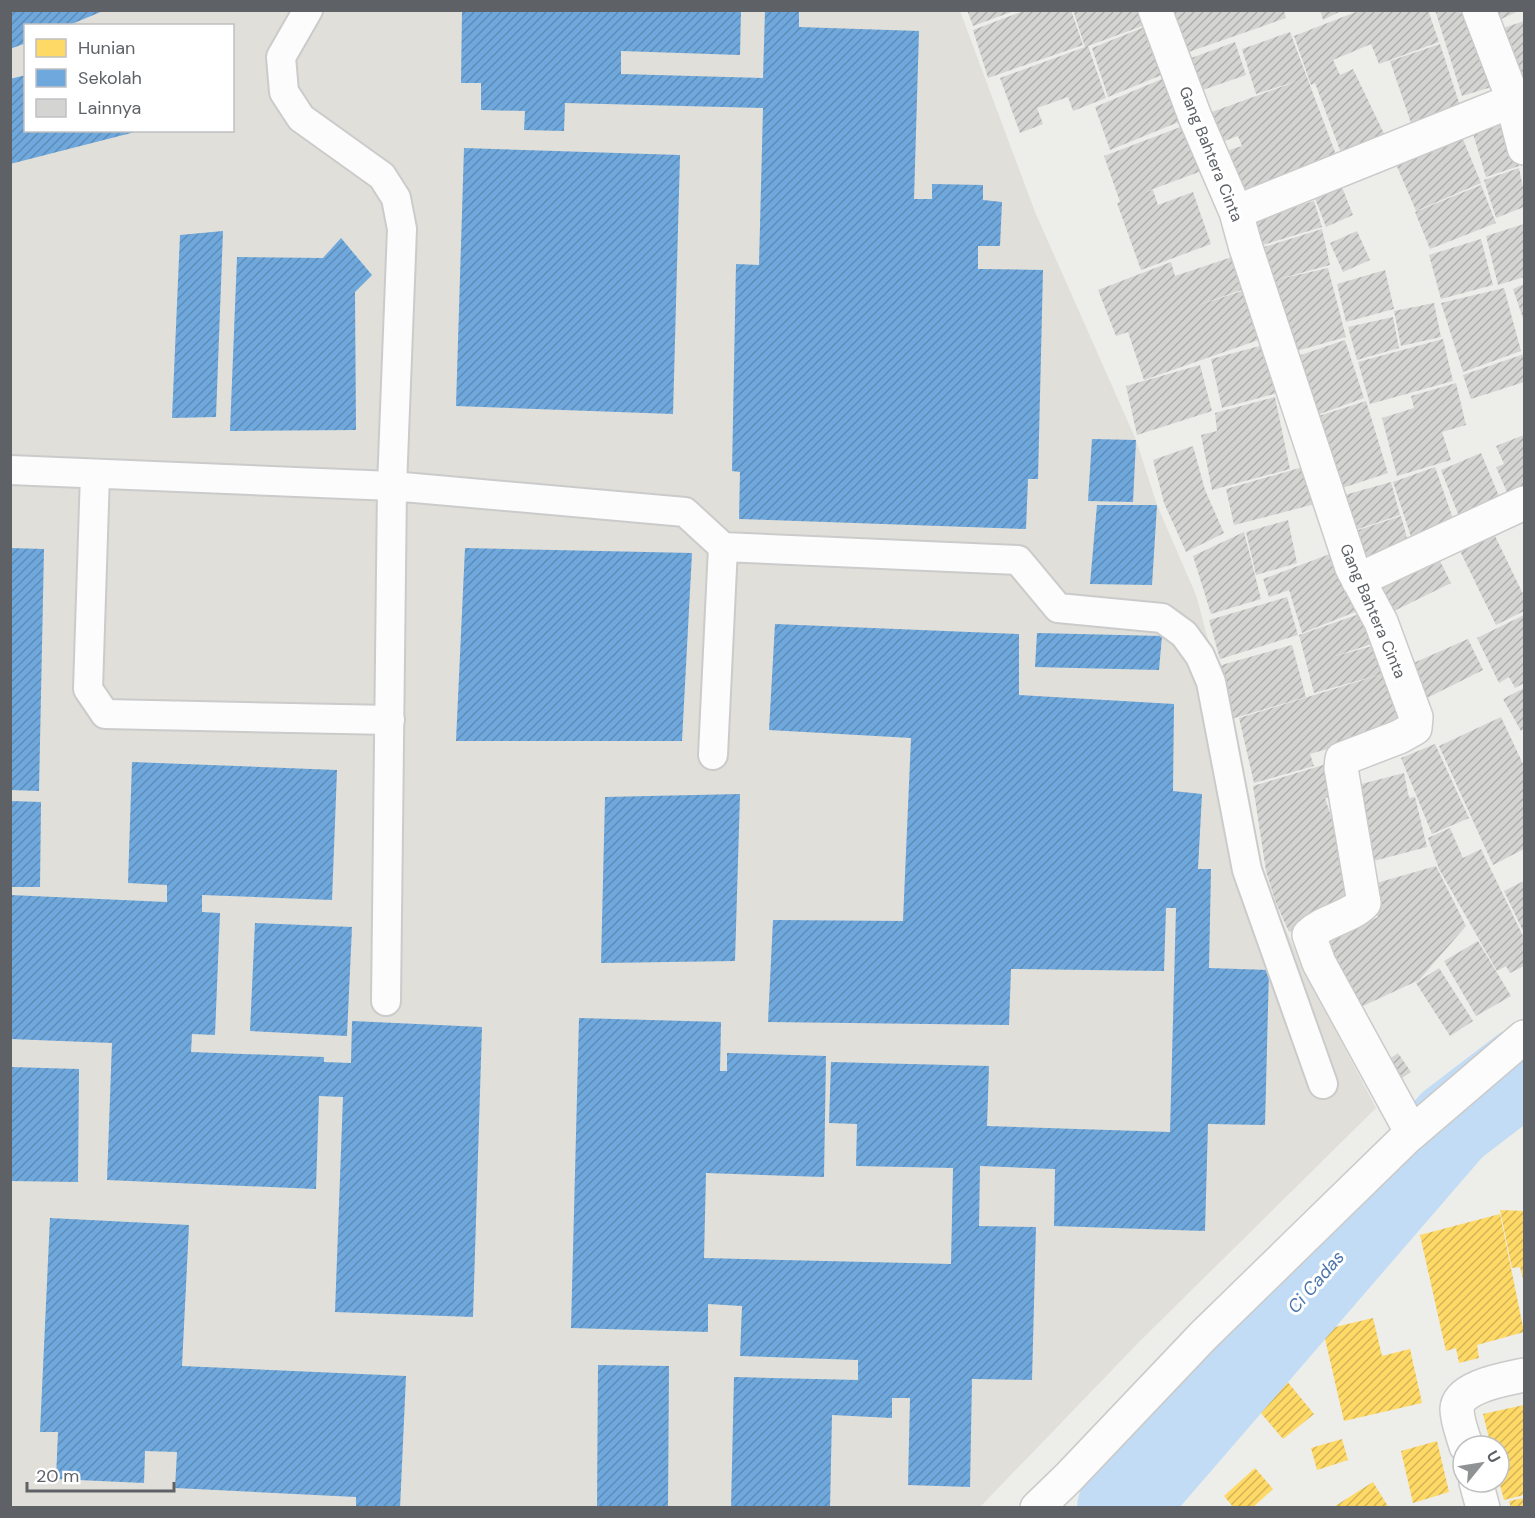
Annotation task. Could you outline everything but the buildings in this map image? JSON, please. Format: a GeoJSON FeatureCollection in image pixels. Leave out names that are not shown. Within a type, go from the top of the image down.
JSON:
{"type":"FeatureCollection","features":[{"type":"Feature","properties":{"kind":"street","name":"Gang Bahtera Cinta"},"geometry":{"type":"LineString","coordinates":[[1155,10],[1195,117],[1236,212],[1352,568],[1381,622],[1416,717],[1415,728],[1342,759],[1341,768],[1364,903],[1358,910],[1318,927],[1309,935],[1319,963],[1412,1133]]}},
{"type":"Feature","properties":{"kind":"street"},"geometry":{"type":"LineString","coordinates":[[1479,10],[1519,97],[1514,109],[1524,148]]}},
{"type":"Feature","properties":{"kind":"street"},"geometry":{"type":"LineString","coordinates":[[1236,212],[1519,97]]}},
{"type":"Feature","properties":{"kind":"street"},"geometry":{"type":"LineString","coordinates":[[1358,580],[1524,502]]}},
{"type":"Feature","properties":{"kind":"street"},"geometry":{"type":"LineString","coordinates":[[1037,1508],[1203,1336],[1412,1133],[1524,1037]]}},
{"type":"Feature","properties":{"kind":"street"},"geometry":{"type":"LineString","coordinates":[[1463,1434],[1457,1409],[1460,1401],[1475,1388],[1524,1375]]}},
{"type":"Feature","properties":{"kind":"lane"},"geometry":{"type":"LineString","coordinates":[[308,10],[281,57],[284,92],[301,118],[382,176],[396,198],[402,229],[392,486],[387,1001]]}},
{"type":"Feature","properties":{"kind":"lane"},"geometry":{"type":"LineString","coordinates":[[10,470],[392,486],[685,512],[723,547],[1018,560],[1058,608],[1162,618],[1184,634],[1200,656],[1211,682],[1247,870],[1323,1084]]}},
{"type":"Feature","properties":{"kind":"lane"},"geometry":{"type":"LineString","coordinates":[[95,474],[88,689],[105,714],[390,720]]}},
{"type":"Feature","properties":{"kind":"lane"},"geometry":{"type":"LineString","coordinates":[[713,755],[723,547]]}},
{"type":"Feature","properties":{"kind":"shaded area"},"geometry":{"type":"Polygon","coordinates":[[[103,10],[960,11],[1035,212],[1136,440],[1157,505],[1196,595],[1239,755],[1261,875],[1305,972],[1376,1108],[1138,1343],[980,1507],[11,1508],[11,49],[24,42],[24,132],[234,132],[234,24],[68,24],[103,10]]]}},
{"type":"Feature","properties":{"kind":"waterway","name":"Ci Cadas"},"geometry":{"type":"LineString","coordinates":[[1121,1508],[1452,1125],[1524,1070]]}}]}
